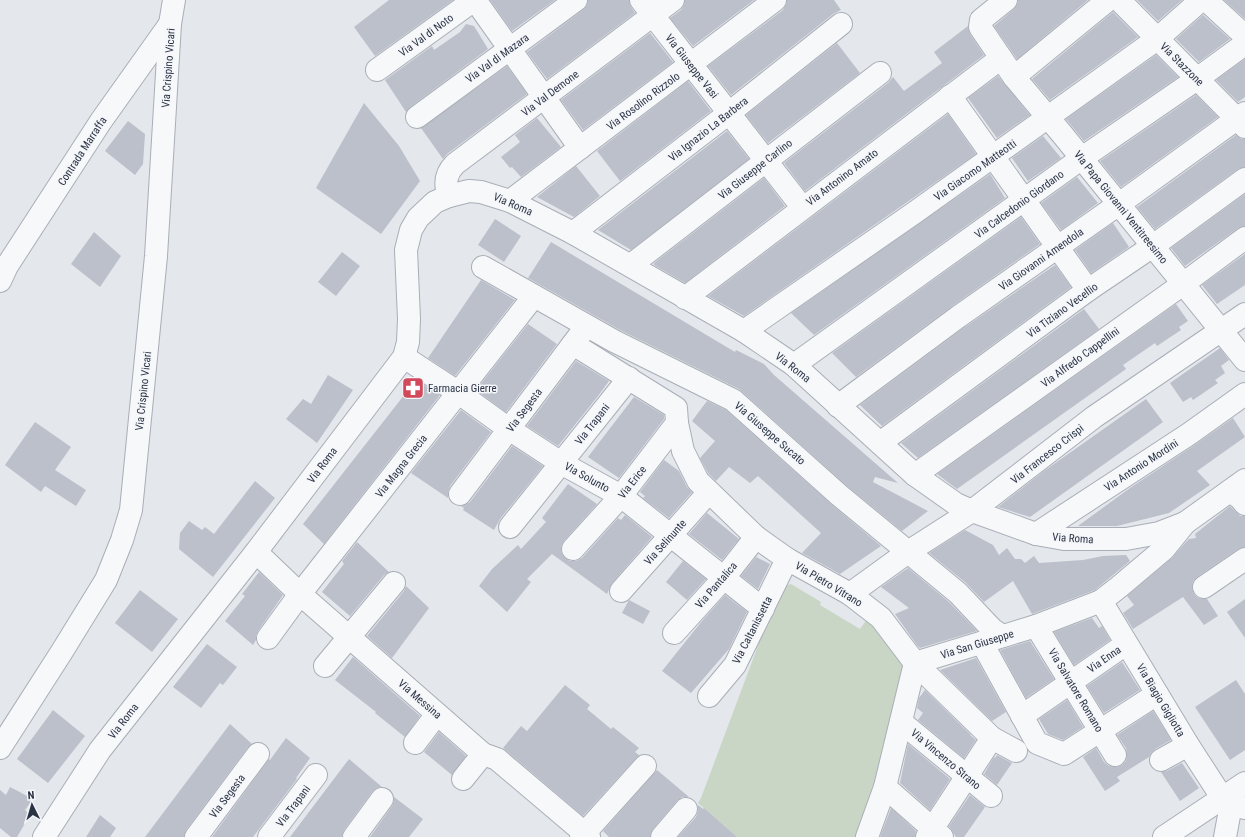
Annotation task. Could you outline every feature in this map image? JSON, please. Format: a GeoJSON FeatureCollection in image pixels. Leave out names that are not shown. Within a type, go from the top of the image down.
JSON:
{"type":"FeatureCollection","features":[{"type":"Feature","properties":{"kind":"street","name":"Via Crispino Vicari"},"geometry":{"type":"LineString","coordinates":[[0,748],[106,580],[122,540],[131,510],[156,256],[170,24],[174,0]]}},
{"type":"Feature","properties":{"kind":"street"},"geometry":{"type":"LineString","coordinates":[[474,0],[580,148]]}},
{"type":"Feature","properties":{"kind":"street","name":"Via Val di Noto"},"geometry":{"type":"LineString","coordinates":[[377,70],[474,0]]}},
{"type":"Feature","properties":{"kind":"street","name":"Via Val di Mazara"},"geometry":{"type":"LineString","coordinates":[[417,117],[576,0]]}},
{"type":"Feature","properties":{"kind":"street","name":"Via Val Demone"},"geometry":{"type":"LineString","coordinates":[[449,196],[446,182],[447,176],[450,169],[455,164],[544,97],[647,8],[673,0]]}},
{"type":"Feature","properties":{"kind":"street","name":"Via Rosolino Rizzolo"},"geometry":{"type":"LineString","coordinates":[[510,201],[775,0]]}},
{"type":"Feature","properties":{"kind":"street"},"geometry":{"type":"LineString","coordinates":[[999,56],[980,27],[981,20],[1006,0]]}},
{"type":"Feature","properties":{"kind":"street"},"geometry":{"type":"LineString","coordinates":[[1014,77],[1108,0]]}},
{"type":"Feature","properties":{"kind":"street","name":"Via Stazzone"},"geometry":{"type":"LineString","coordinates":[[1119,0],[1157,40],[1242,120]]}},
{"type":"Feature","properties":{"kind":"street","name":"Via Giacomo Matteotti"},"geometry":{"type":"LineString","coordinates":[[744,331],[1157,40],[1201,0]]}},
{"type":"Feature","properties":{"kind":"street"},"geometry":{"type":"LineString","coordinates":[[1206,0],[1245,36]]}},
{"type":"Feature","properties":{"kind":"street","name":"Via Giuseppe Vasi"},"geometry":{"type":"LineString","coordinates":[[647,8],[767,160],[802,207]]}},
{"type":"Feature","properties":{"kind":"street","name":"Contrada Marraffa"},"geometry":{"type":"LineString","coordinates":[[0,281],[7,266],[101,121],[170,24]]}},
{"type":"Feature","properties":{"kind":"street","name":"Via Ignazio La Barbera"},"geometry":{"type":"LineString","coordinates":[[573,233],[729,113],[841,24]]}},
{"type":"Feature","properties":{"kind":"street","name":"Via Calcedonio Giordano"},"geometry":{"type":"LineString","coordinates":[[794,365],[1082,158],[1245,44]]}},
{"type":"Feature","properties":{"kind":"street","name":"Via Papa Giovanni Ventitreesimo"},"geometry":{"type":"LineString","coordinates":[[999,56],[1014,77],[1049,117],[1245,360]]}},
{"type":"Feature","properties":{"kind":"street","name":"Via Antonino Amato"},"geometry":{"type":"LineString","coordinates":[[685,298],[802,207],[950,96],[999,56]]}},
{"type":"Feature","properties":{"kind":"street","name":"Via Giuseppe Carlino"},"geometry":{"type":"LineString","coordinates":[[631,265],[880,73]]}},
{"type":"Feature","properties":{"kind":"street"},"geometry":{"type":"LineString","coordinates":[[950,96],[1088,290]]}},
{"type":"Feature","properties":{"kind":"street","name":"Via Giovanni Amendola"},"geometry":{"type":"LineString","coordinates":[[838,406],[1057,247],[1242,120]]}},
{"type":"Feature","properties":{"kind":"street","name":"Via Tiziano Vecellio"},"geometry":{"type":"LineString","coordinates":[[880,443],[1088,290],[1245,179]]}},
{"type":"Feature","properties":{"kind":"street","name":"Via Roma"},"geometry":{"type":"LineString","coordinates":[[49,835],[100,750],[256,552],[404,357],[408,342],[409,319],[406,250],[411,230],[418,218],[435,202],[449,196],[469,191],[481,192],[510,201],[631,265],[685,298],[744,331],[794,365],[915,475],[956,504],[972,511],[1036,534],[1064,539],[1126,539],[1159,533],[1185,523],[1240,492]]}},
{"type":"Feature","properties":{"kind":"street","name":"Via Alfredo Cappellini"},"geometry":{"type":"LineString","coordinates":[[915,475],[1245,238]]}},
{"type":"Feature","properties":{"kind":"street","name":"Via Giuseppe Sucato"},"geometry":{"type":"LineString","coordinates":[[483,267],[614,341],[733,400],[840,495],[958,593],[992,629],[992,640]]}},
{"type":"Feature","properties":{"kind":"street","name":"Via Magna Grecia"},"geometry":{"type":"LineString","coordinates":[[268,638],[300,594],[534,296]]}},
{"type":"Feature","properties":{"kind":"street","name":"Via Francesco Crispi"},"geometry":{"type":"LineString","coordinates":[[850,594],[908,552],[972,511],[1094,418],[1245,314]]}},
{"type":"Feature","properties":{"kind":"street","name":"Via Segesta"},"geometry":{"type":"LineString","coordinates":[[460,494],[587,326]]}},
{"type":"Feature","properties":{"kind":"street"},"geometry":{"type":"LineString","coordinates":[[573,344],[629,378],[677,416]]}},
{"type":"Feature","properties":{"kind":"street","name":"Via Solunto"},"geometry":{"type":"LineString","coordinates":[[404,357],[561,463],[621,496],[762,609]]}},
{"type":"Feature","properties":{"kind":"street","name":"Via Trapani"},"geometry":{"type":"LineString","coordinates":[[510,527],[629,378]]}},
{"type":"Feature","properties":{"kind":"street","name":"Via Antonio Mordini"},"geometry":{"type":"LineString","coordinates":[[1036,534],[1189,434],[1245,394]]}},
{"type":"Feature","properties":{"kind":"street","name":"Via Pietro Vitrano"},"geometry":{"type":"LineString","coordinates":[[677,416],[683,451],[698,481],[709,492],[756,536],[787,559],[850,594],[881,618],[915,663],[992,738],[1016,751]]}},
{"type":"Feature","properties":{"kind":"street","name":"Via Erice"},"geometry":{"type":"LineString","coordinates":[[573,549],[621,496],[677,416]]}},
{"type":"Feature","properties":{"kind":"street","name":"Via Selinunte"},"geometry":{"type":"LineString","coordinates":[[621,591],[709,492]]}},
{"type":"Feature","properties":{"kind":"street","name":"Via San Giuseppe"},"geometry":{"type":"LineString","coordinates":[[915,663],[1036,626],[1101,601],[1164,550],[1185,523]]}},
{"type":"Feature","properties":{"kind":"street","name":"Via Pantalica"},"geometry":{"type":"LineString","coordinates":[[674,633],[723,579],[756,536]]}},
{"type":"Feature","properties":{"kind":"street","name":"Via Messina"},"geometry":{"type":"LineString","coordinates":[[256,552],[300,594],[483,754],[497,759],[585,836]]}},
{"type":"Feature","properties":{"kind":"street","name":"Via Caltanissetta"},"geometry":{"type":"LineString","coordinates":[[709,696],[735,665],[787,559]]}},
{"type":"Feature","properties":{"kind":"street"},"geometry":{"type":"LineString","coordinates":[[1204,587],[1245,559]]}},
{"type":"Feature","properties":{"kind":"street"},"geometry":{"type":"LineString","coordinates":[[325,666],[394,583]]}},
{"type":"Feature","properties":{"kind":"street","name":"Via Biagio Gigliotta"},"geometry":{"type":"LineString","coordinates":[[1101,601],[1188,745],[1233,804]]}},
{"type":"Feature","properties":{"kind":"street","name":"Via Salvatore Romano"},"geometry":{"type":"LineString","coordinates":[[1036,626],[1115,755]]}},
{"type":"Feature","properties":{"kind":"street"},"geometry":{"type":"LineString","coordinates":[[992,640],[1022,716],[1037,743],[1064,754],[1101,732],[1158,694]]}},
{"type":"Feature","properties":{"kind":"street","name":"Via Enna"},"geometry":{"type":"LineString","coordinates":[[1022,716],[1126,644]]}},
{"type":"Feature","properties":{"kind":"street"},"geometry":{"type":"LineString","coordinates":[[867,837],[885,787],[902,722],[915,663]]}},
{"type":"Feature","properties":{"kind":"street"},"geometry":{"type":"LineString","coordinates":[[415,744],[437,714]]}},
{"type":"Feature","properties":{"kind":"street","name":"Via Vincenzo Strano"},"geometry":{"type":"LineString","coordinates":[[902,722],[967,777],[992,796]]}},
{"type":"Feature","properties":{"kind":"street"},"geometry":{"type":"LineString","coordinates":[[885,787],[934,834],[967,777],[992,738]]}},
{"type":"Feature","properties":{"kind":"street"},"geometry":{"type":"LineString","coordinates":[[1161,760],[1188,745]]}},
{"type":"Feature","properties":{"kind":"street","name":"Via Segesta"},"geometry":{"type":"LineString","coordinates":[[196,837],[258,754]]}},
{"type":"Feature","properties":{"kind":"street"},"geometry":{"type":"LineString","coordinates":[[463,779],[483,754]]}},
{"type":"Feature","properties":{"kind":"street"},"geometry":{"type":"LineString","coordinates":[[585,836],[645,766]]}},
{"type":"Feature","properties":{"kind":"street","name":"Via Trapani"},"geometry":{"type":"LineString","coordinates":[[269,837],[316,775]]}},
{"type":"Feature","properties":{"kind":"street"},"geometry":{"type":"LineString","coordinates":[[1225,837],[1233,804],[1245,783]]}},
{"type":"Feature","properties":{"kind":"street"},"geometry":{"type":"LineString","coordinates":[[354,837],[382,799]]}},
{"type":"Feature","properties":{"kind":"street"},"geometry":{"type":"LineString","coordinates":[[1164,837],[1233,804]]}},
{"type":"Feature","properties":{"kind":"street"},"geometry":{"type":"LineString","coordinates":[[662,837],[686,809]]}},
{"type":"Feature","properties":{"kind":"green space"},"geometry":{"type":"Polygon","coordinates":[[[791,584],[821,602],[820,605],[860,629],[867,619],[904,667],[883,752],[857,837],[737,837],[698,803],[780,587],[791,584]]]}},
{"type":"Feature","properties":{"kind":"building"},"geometry":{"type":"Polygon","coordinates":[[[389,0],[453,0],[375,56],[354,27],[389,0]]]}},
{"type":"Feature","properties":{"kind":"building"},"geometry":{"type":"Polygon","coordinates":[[[490,0],[555,0],[512,31],[490,0]]]}},
{"type":"Feature","properties":{"kind":"building"},"geometry":{"type":"Polygon","coordinates":[[[588,0],[629,0],[635,13],[547,79],[527,52],[583,10],[587,5],[588,0]]]}},
{"type":"Feature","properties":{"kind":"building"},"geometry":{"type":"Polygon","coordinates":[[[685,0],[754,0],[693,46],[670,18],[681,10],[685,0]]]}},
{"type":"Feature","properties":{"kind":"building"},"geometry":{"type":"Polygon","coordinates":[[[787,0],[834,0],[841,10],[833,14],[731,95],[708,66],[783,10],[787,0]]]}},
{"type":"Feature","properties":{"kind":"building"},"geometry":{"type":"Polygon","coordinates":[[[1018,0],[1088,0],[1017,59],[994,26],[1014,9],[1018,0]]]}},
{"type":"Feature","properties":{"kind":"building"},"geometry":{"type":"Polygon","coordinates":[[[1137,0],[1182,0],[1158,21],[1137,0]]]}},
{"type":"Feature","properties":{"kind":"building"},"geometry":{"type":"Polygon","coordinates":[[[1224,0],[1245,0],[1245,19],[1224,0]]]}},
{"type":"Feature","properties":{"kind":"building"},"geometry":{"type":"Polygon","coordinates":[[[1113,12],[1138,37],[1050,100],[1032,79],[1113,12]]]}},
{"type":"Feature","properties":{"kind":"building"},"geometry":{"type":"Polygon","coordinates":[[[1203,15],[1230,39],[1199,62],[1176,39],[1203,15]]]}},
{"type":"Feature","properties":{"kind":"building"},"geometry":{"type":"Polygon","coordinates":[[[466,24],[474,26],[488,49],[410,107],[406,112],[385,80],[432,46],[434,50],[460,32],[466,24]]]}},
{"type":"Feature","properties":{"kind":"building"},"geometry":{"type":"Polygon","coordinates":[[[968,26],[970,34],[984,55],[805,191],[784,163],[888,83],[893,77],[904,91],[942,63],[934,52],[968,26]]]}},
{"type":"Feature","properties":{"kind":"building"},"geometry":{"type":"Polygon","coordinates":[[[650,33],[673,62],[583,130],[561,100],[650,33]]]}},
{"type":"Feature","properties":{"kind":"building"},"geometry":{"type":"Polygon","coordinates":[[[837,43],[860,73],[768,143],[746,115],[837,43]]]}},
{"type":"Feature","properties":{"kind":"building"},"geometry":{"type":"Polygon","coordinates":[[[1156,55],[1178,77],[1084,141],[1066,119],[1156,55]]]}},
{"type":"Feature","properties":{"kind":"building"},"geometry":{"type":"Polygon","coordinates":[[[1245,59],[1245,97],[1238,102],[1216,80],[1245,59]]]}},
{"type":"Feature","properties":{"kind":"building"},"geometry":{"type":"Polygon","coordinates":[[[507,66],[527,94],[447,154],[443,159],[421,128],[507,66]]]}},
{"type":"Feature","properties":{"kind":"building"},"geometry":{"type":"Polygon","coordinates":[[[998,76],[1030,115],[997,138],[968,98],[998,76]]]}},
{"type":"Feature","properties":{"kind":"building"},"geometry":{"type":"Polygon","coordinates":[[[688,81],[711,111],[620,181],[597,151],[688,81]]]}},
{"type":"Feature","properties":{"kind":"building"},"geometry":{"type":"Polygon","coordinates":[[[1196,95],[1218,117],[1121,187],[1100,161],[1196,95]]]}},
{"type":"Feature","properties":{"kind":"building"},"geometry":{"type":"Polygon","coordinates":[[[364,103],[399,146],[420,181],[381,234],[316,188],[364,103]]]}},
{"type":"Feature","properties":{"kind":"building"},"geometry":{"type":"Polygon","coordinates":[[[948,114],[976,154],[744,316],[708,296],[948,114]]]}},
{"type":"Feature","properties":{"kind":"building"},"geometry":{"type":"Polygon","coordinates":[[[537,118],[561,147],[521,177],[512,167],[510,168],[501,157],[520,142],[515,135],[537,118]]]}},
{"type":"Feature","properties":{"kind":"building"},"geometry":{"type":"Polygon","coordinates":[[[128,121],[145,134],[143,164],[135,175],[105,151],[128,121]]]}},
{"type":"Feature","properties":{"kind":"building"},"geometry":{"type":"Polygon","coordinates":[[[727,131],[749,159],[631,250],[598,230],[727,131]]]}},
{"type":"Feature","properties":{"kind":"building"},"geometry":{"type":"Polygon","coordinates":[[[1236,135],[1241,139],[1245,139],[1245,167],[1238,169],[1155,229],[1137,207],[1236,135]]]}},
{"type":"Feature","properties":{"kind":"building"},"geometry":{"type":"Polygon","coordinates":[[[1043,136],[1061,158],[1028,181],[1012,158],[1043,136]]]}},
{"type":"Feature","properties":{"kind":"building"},"geometry":{"type":"Polygon","coordinates":[[[576,166],[600,196],[574,217],[537,197],[576,166]]]}},
{"type":"Feature","properties":{"kind":"building"},"geometry":{"type":"Polygon","coordinates":[[[990,174],[1005,198],[814,335],[791,313],[990,174]]]}},
{"type":"Feature","properties":{"kind":"building"},"geometry":{"type":"Polygon","coordinates":[[[1077,177],[1098,203],[1061,230],[1041,203],[1077,177]]]}},
{"type":"Feature","properties":{"kind":"building"},"geometry":{"type":"Polygon","coordinates":[[[764,178],[785,206],[685,283],[654,265],[654,263],[764,178]]]}},
{"type":"Feature","properties":{"kind":"building"},"geometry":{"type":"Polygon","coordinates":[[[1245,194],[1245,226],[1238,228],[1185,266],[1171,248],[1245,194]]]}},
{"type":"Feature","properties":{"kind":"building"},"geometry":{"type":"Polygon","coordinates":[[[1021,217],[1040,244],[856,377],[832,353],[1021,217]]]}},
{"type":"Feature","properties":{"kind":"building"},"geometry":{"type":"Polygon","coordinates":[[[495,219],[521,236],[504,262],[478,245],[495,219]]]}},
{"type":"Feature","properties":{"kind":"building"},"geometry":{"type":"Polygon","coordinates":[[[1113,223],[1129,247],[1091,273],[1075,250],[1113,223]]]}},
{"type":"Feature","properties":{"kind":"building"},"geometry":{"type":"Polygon","coordinates":[[[94,232],[121,256],[100,287],[71,264],[94,232]]]}},
{"type":"Feature","properties":{"kind":"building"},"geometry":{"type":"Polygon","coordinates":[[[551,242],[735,352],[736,350],[764,364],[774,375],[898,483],[875,477],[873,482],[928,511],[902,531],[847,486],[739,389],[620,330],[528,278],[551,242]]]}},
{"type":"Feature","properties":{"kind":"building"},"geometry":{"type":"Polygon","coordinates":[[[342,252],[360,266],[336,296],[318,282],[342,252]]]}},
{"type":"Feature","properties":{"kind":"building"},"geometry":{"type":"Polygon","coordinates":[[[1245,254],[1245,285],[1217,304],[1202,285],[1245,254]]]}},
{"type":"Feature","properties":{"kind":"building"},"geometry":{"type":"Polygon","coordinates":[[[1055,265],[1071,287],[882,426],[860,405],[965,327],[1055,265]]]}},
{"type":"Feature","properties":{"kind":"building"},"geometry":{"type":"Polygon","coordinates":[[[481,280],[515,300],[455,376],[428,358],[481,280]]]}},
{"type":"Feature","properties":{"kind":"building"},"geometry":{"type":"Polygon","coordinates":[[[1176,304],[1188,321],[1179,327],[1181,330],[1157,346],[1155,343],[1123,365],[1126,369],[957,489],[937,474],[1176,304]]]}},
{"type":"Feature","properties":{"kind":"building"},"geometry":{"type":"Polygon","coordinates":[[[1084,309],[1099,329],[918,458],[901,443],[1084,309]]]}},
{"type":"Feature","properties":{"kind":"building"},"geometry":{"type":"Polygon","coordinates":[[[528,324],[557,344],[506,412],[476,390],[528,324]]]}},
{"type":"Feature","properties":{"kind":"building"},"geometry":{"type":"Polygon","coordinates":[[[1220,348],[1229,360],[1221,366],[1225,373],[1215,380],[1218,383],[1193,400],[1191,397],[1183,402],[1170,383],[1220,348]]]}},
{"type":"Feature","properties":{"kind":"building"},"geometry":{"type":"Polygon","coordinates":[[[576,361],[609,381],[558,446],[527,426],[576,361]]]}},
{"type":"Feature","properties":{"kind":"building"},"geometry":{"type":"Polygon","coordinates":[[[328,375],[353,390],[317,443],[286,419],[303,399],[311,404],[328,375]]]}},
{"type":"Feature","properties":{"kind":"building"},"geometry":{"type":"Polygon","coordinates":[[[416,380],[440,395],[324,544],[303,524],[416,380]]]}},
{"type":"Feature","properties":{"kind":"building"},"geometry":{"type":"Polygon","coordinates":[[[634,397],[664,415],[664,419],[619,478],[588,457],[634,397]]]}},
{"type":"Feature","properties":{"kind":"building"},"geometry":{"type":"Polygon","coordinates":[[[1146,399],[1163,422],[1030,517],[998,507],[1044,471],[1146,399]]]}},
{"type":"Feature","properties":{"kind":"building"},"geometry":{"type":"Polygon","coordinates":[[[707,401],[726,410],[831,504],[881,546],[840,574],[802,553],[821,533],[758,476],[750,483],[729,467],[716,481],[708,473],[700,458],[715,441],[692,421],[707,401]]]}},
{"type":"Feature","properties":{"kind":"building"},"geometry":{"type":"Polygon","coordinates":[[[461,410],[491,432],[450,486],[448,498],[411,473],[461,410]]]}},
{"type":"Feature","properties":{"kind":"building"},"geometry":{"type":"Polygon","coordinates":[[[1233,418],[1245,437],[1197,471],[1210,485],[1169,513],[1117,526],[1078,526],[1130,488],[1233,418]]]}},
{"type":"Feature","properties":{"kind":"building"},"geometry":{"type":"Polygon","coordinates":[[[35,422],[71,447],[55,470],[86,490],[76,506],[45,486],[41,492],[5,465],[35,422]]]}},
{"type":"Feature","properties":{"kind":"building"},"geometry":{"type":"Polygon","coordinates":[[[512,446],[543,466],[500,519],[494,530],[463,510],[464,508],[461,506],[470,502],[512,446]]]}},
{"type":"Feature","properties":{"kind":"building"},"geometry":{"type":"Polygon","coordinates":[[[664,460],[679,471],[687,487],[692,492],[669,518],[643,498],[645,496],[640,492],[664,460]]]}},
{"type":"Feature","properties":{"kind":"building"},"geometry":{"type":"Polygon","coordinates":[[[255,481],[275,498],[213,577],[179,549],[180,533],[189,521],[202,530],[205,527],[214,534],[255,481]]]}},
{"type":"Feature","properties":{"kind":"building"},"geometry":{"type":"Polygon","coordinates":[[[568,484],[597,504],[561,546],[561,552],[565,558],[570,561],[576,561],[582,558],[618,518],[621,520],[625,515],[652,537],[612,583],[607,594],[552,554],[527,579],[531,582],[507,612],[479,586],[492,569],[518,545],[521,549],[546,522],[542,518],[568,484]]]}},
{"type":"Feature","properties":{"kind":"building"},"geometry":{"type":"Polygon","coordinates":[[[1230,506],[1240,516],[1245,516],[1245,547],[1238,549],[1197,577],[1193,581],[1192,588],[1194,594],[1198,598],[1207,599],[1218,616],[1204,625],[1183,597],[1133,629],[1123,613],[1134,605],[1127,596],[1172,558],[1189,539],[1196,538],[1195,534],[1230,506]]]}},
{"type":"Feature","properties":{"kind":"building"},"geometry":{"type":"Polygon","coordinates":[[[707,513],[739,539],[722,560],[689,534],[707,513]]]}},
{"type":"Feature","properties":{"kind":"building"},"geometry":{"type":"Polygon","coordinates":[[[965,530],[993,545],[999,555],[1007,548],[1015,559],[1021,559],[1025,563],[1034,556],[1039,563],[1126,555],[1130,561],[1095,590],[1032,614],[1013,581],[984,602],[966,583],[929,553],[965,530]]]}},
{"type":"Feature","properties":{"kind":"building"},"geometry":{"type":"Polygon","coordinates":[[[357,542],[389,572],[384,575],[350,616],[322,592],[344,564],[342,561],[357,542]]]}},
{"type":"Feature","properties":{"kind":"building"},"geometry":{"type":"Polygon","coordinates":[[[756,557],[770,564],[758,589],[741,576],[756,557]]]}},
{"type":"Feature","properties":{"kind":"building"},"geometry":{"type":"Polygon","coordinates":[[[683,561],[706,579],[687,600],[666,582],[683,561]]]}},
{"type":"Feature","properties":{"kind":"building"},"geometry":{"type":"Polygon","coordinates":[[[908,568],[949,602],[977,631],[920,648],[895,614],[909,608],[881,587],[908,568]]]}},
{"type":"Feature","properties":{"kind":"building"},"geometry":{"type":"Polygon","coordinates":[[[259,572],[283,595],[258,631],[253,645],[225,621],[245,596],[242,594],[259,572]]]}},
{"type":"Feature","properties":{"kind":"building"},"geometry":{"type":"Polygon","coordinates":[[[406,586],[429,608],[392,658],[367,636],[404,591],[406,586]]]}},
{"type":"Feature","properties":{"kind":"building"},"geometry":{"type":"Polygon","coordinates":[[[140,590],[178,619],[152,652],[115,623],[140,590]]]}},
{"type":"Feature","properties":{"kind":"building"},"geometry":{"type":"Polygon","coordinates":[[[725,595],[747,612],[729,649],[691,693],[662,671],[725,595]]]}},
{"type":"Feature","properties":{"kind":"building"},"geometry":{"type":"Polygon","coordinates":[[[1245,599],[1245,638],[1227,612],[1245,599]]]}},
{"type":"Feature","properties":{"kind":"building"},"geometry":{"type":"Polygon","coordinates":[[[629,600],[650,611],[643,624],[622,613],[629,600]]]}},
{"type":"Feature","properties":{"kind":"building"},"geometry":{"type":"Polygon","coordinates":[[[1092,618],[1099,628],[1102,626],[1110,640],[1074,665],[1054,632],[1092,618]]]}},
{"type":"Feature","properties":{"kind":"building"},"geometry":{"type":"Polygon","coordinates":[[[1030,641],[1054,679],[1026,698],[1000,650],[1030,641]]]}},
{"type":"Feature","properties":{"kind":"building"},"geometry":{"type":"Polygon","coordinates":[[[207,644],[237,667],[223,685],[220,683],[201,708],[173,687],[207,644]]]}},
{"type":"Feature","properties":{"kind":"building"},"geometry":{"type":"Polygon","coordinates":[[[353,657],[420,716],[405,737],[335,680],[353,657]]]}},
{"type":"Feature","properties":{"kind":"building"},"geometry":{"type":"Polygon","coordinates":[[[976,658],[1006,712],[992,721],[940,670],[976,658]]]}},
{"type":"Feature","properties":{"kind":"building"},"geometry":{"type":"Polygon","coordinates":[[[1122,662],[1140,690],[1104,713],[1087,686],[1122,662]]]}},
{"type":"Feature","properties":{"kind":"building"},"geometry":{"type":"Polygon","coordinates":[[[1236,680],[1245,694],[1245,750],[1230,760],[1195,707],[1236,680]]]}},
{"type":"Feature","properties":{"kind":"building"},"geometry":{"type":"Polygon","coordinates":[[[565,685],[590,705],[587,709],[611,729],[613,727],[639,748],[635,752],[639,755],[583,816],[503,748],[521,726],[527,731],[565,685]]]}},
{"type":"Feature","properties":{"kind":"building"},"geometry":{"type":"Polygon","coordinates":[[[925,690],[976,740],[964,758],[918,720],[923,713],[917,708],[919,698],[925,690]]]}},
{"type":"Feature","properties":{"kind":"building"},"geometry":{"type":"Polygon","coordinates":[[[1067,700],[1083,727],[1063,740],[1048,734],[1039,719],[1067,700]]]}},
{"type":"Feature","properties":{"kind":"building"},"geometry":{"type":"Polygon","coordinates":[[[53,710],[85,736],[48,783],[17,759],[53,710]]]}},
{"type":"Feature","properties":{"kind":"building"},"geometry":{"type":"Polygon","coordinates":[[[1153,711],[1171,740],[1155,749],[1149,757],[1117,777],[1120,781],[1105,791],[1083,757],[1096,748],[1104,762],[1109,766],[1116,767],[1122,765],[1126,761],[1126,748],[1117,735],[1153,711]]]}},
{"type":"Feature","properties":{"kind":"building"},"geometry":{"type":"Polygon","coordinates":[[[230,724],[252,744],[248,747],[186,830],[184,837],[145,837],[230,724]]]}},
{"type":"Feature","properties":{"kind":"building"},"geometry":{"type":"Polygon","coordinates":[[[439,732],[466,756],[452,775],[424,752],[439,732]]]}},
{"type":"Feature","properties":{"kind":"building"},"geometry":{"type":"Polygon","coordinates":[[[286,738],[310,758],[296,778],[297,779],[253,837],[212,837],[269,759],[270,760],[286,738]]]}},
{"type":"Feature","properties":{"kind":"building"},"geometry":{"type":"Polygon","coordinates":[[[908,744],[950,779],[930,810],[900,783],[908,744]]]}},
{"type":"Feature","properties":{"kind":"building"},"geometry":{"type":"Polygon","coordinates":[[[997,755],[1012,763],[997,785],[984,774],[994,757],[995,758],[997,755]]]}},
{"type":"Feature","properties":{"kind":"building"},"geometry":{"type":"Polygon","coordinates":[[[349,759],[382,787],[377,788],[372,792],[344,830],[342,837],[290,837],[349,759]]]}},
{"type":"Feature","properties":{"kind":"building"},"geometry":{"type":"Polygon","coordinates":[[[1182,763],[1199,788],[1180,801],[1161,772],[1167,771],[1182,763]]]}},
{"type":"Feature","properties":{"kind":"building"},"geometry":{"type":"Polygon","coordinates":[[[657,770],[689,797],[682,797],[677,801],[653,829],[650,837],[609,837],[603,831],[657,770]]]}},
{"type":"Feature","properties":{"kind":"building"},"geometry":{"type":"Polygon","coordinates":[[[10,787],[33,799],[25,810],[30,815],[17,837],[11,837],[0,828],[0,790],[6,795],[10,787]]]}},
{"type":"Feature","properties":{"kind":"building"},"geometry":{"type":"Polygon","coordinates":[[[970,795],[985,807],[964,837],[956,837],[949,826],[970,795]]]}},
{"type":"Feature","properties":{"kind":"building"},"geometry":{"type":"Polygon","coordinates":[[[394,797],[423,819],[409,837],[370,837],[392,806],[394,797]]]}},
{"type":"Feature","properties":{"kind":"building"},"geometry":{"type":"Polygon","coordinates":[[[698,805],[703,809],[704,808],[737,837],[678,837],[696,817],[698,805]]]}},
{"type":"Feature","properties":{"kind":"building"},"geometry":{"type":"Polygon","coordinates":[[[891,808],[916,831],[915,837],[880,837],[891,808]]]}},
{"type":"Feature","properties":{"kind":"building"},"geometry":{"type":"Polygon","coordinates":[[[100,815],[116,828],[110,837],[86,837],[100,815]]]}},
{"type":"Feature","properties":{"kind":"place","name":"Farmacia Gierre"},"geometry":{"type":"Point","coordinates":[413,388]}}]}
